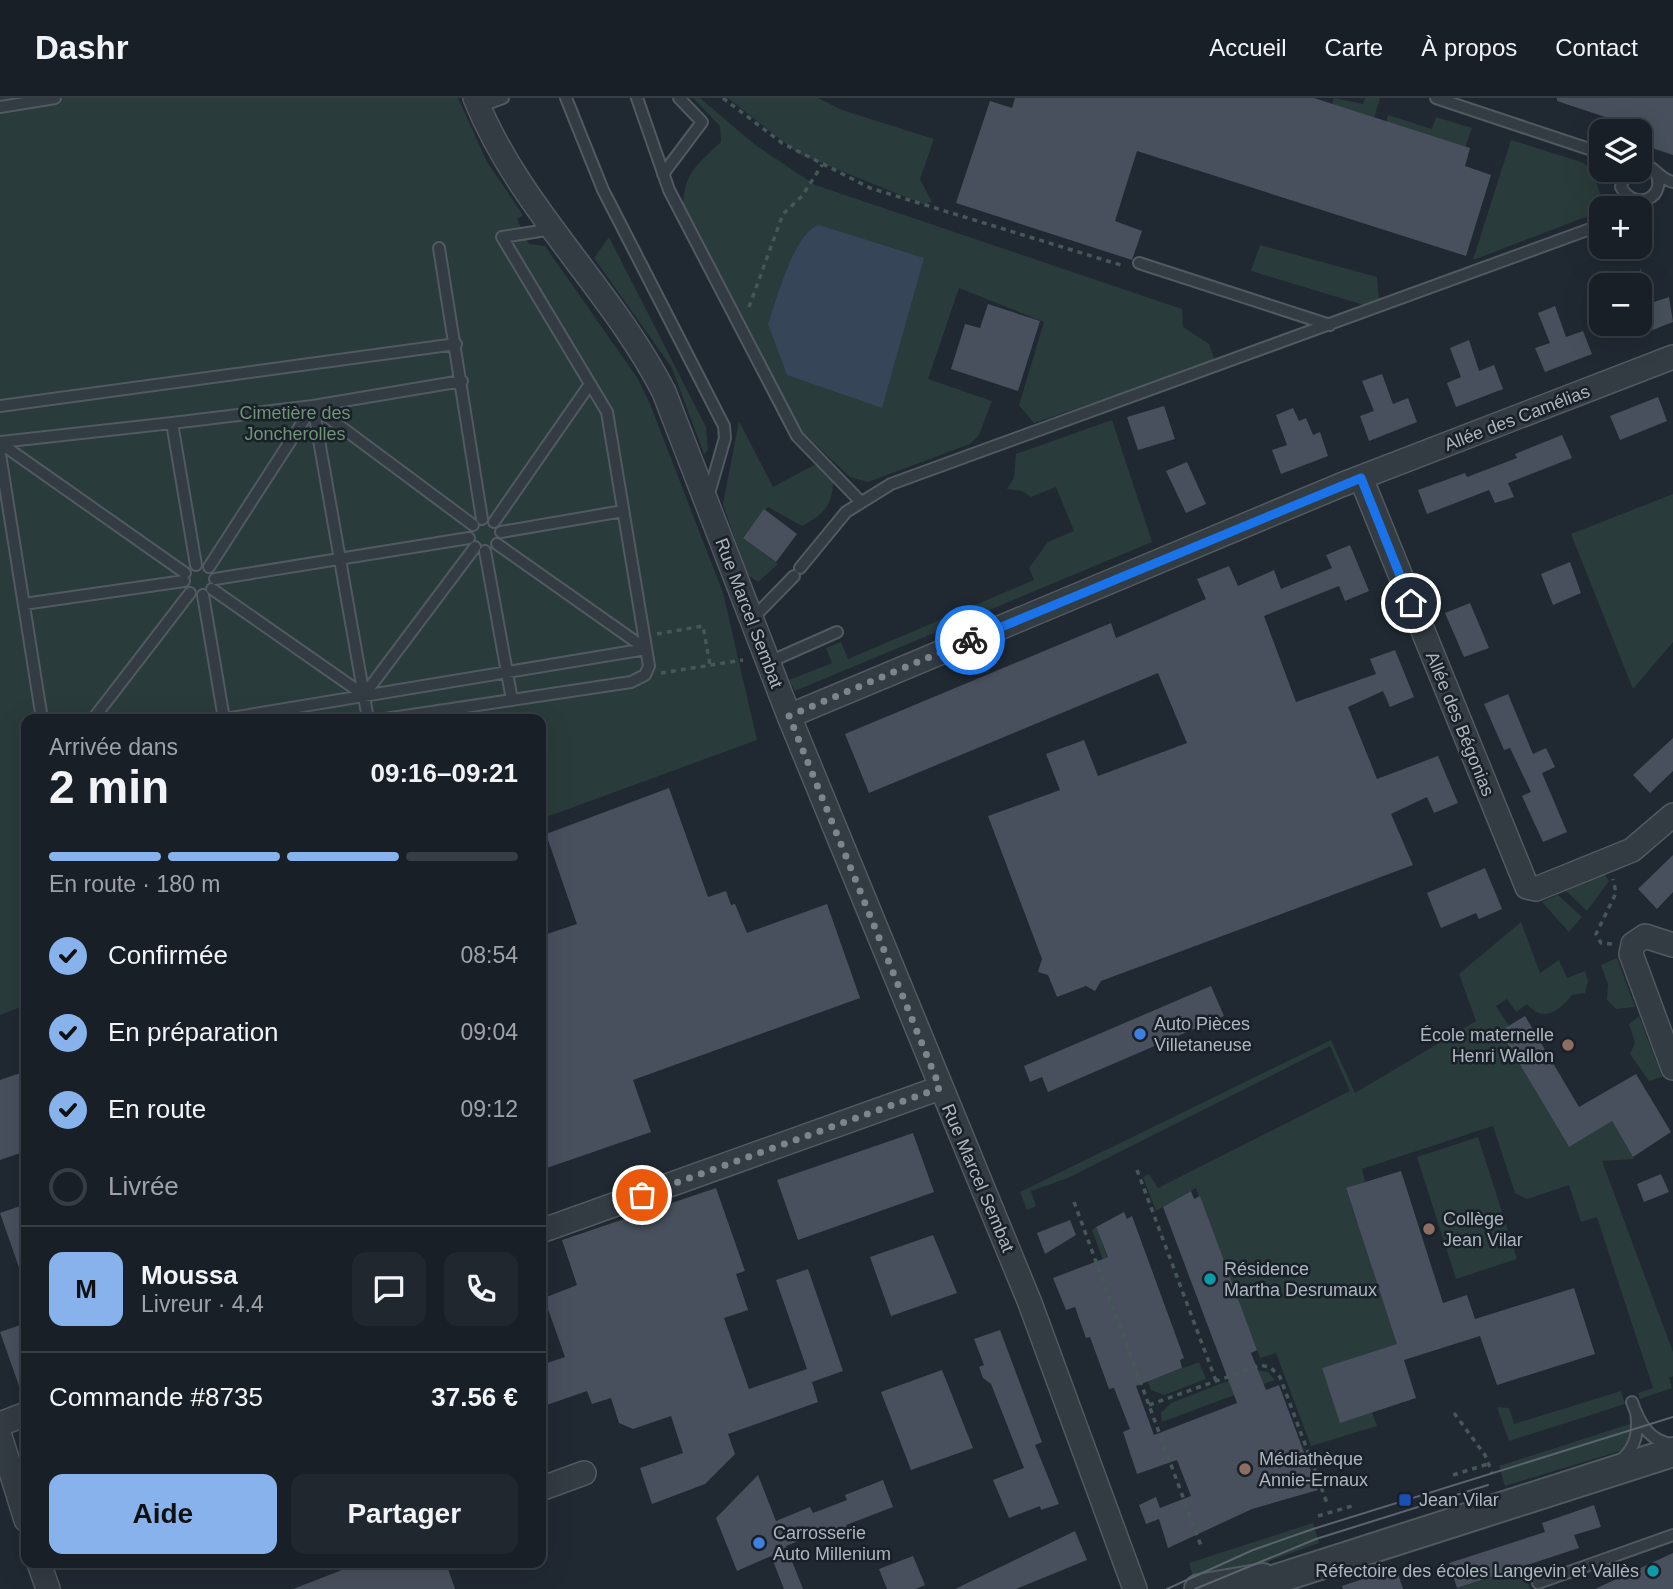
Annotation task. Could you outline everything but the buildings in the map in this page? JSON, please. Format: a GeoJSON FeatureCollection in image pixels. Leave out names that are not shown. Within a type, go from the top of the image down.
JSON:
{"type":"FeatureCollection","features":[{"type":"Feature","properties":{"kind":"street","name":"Rue Marcel Sembat"},"geometry":{"type":"LineString","coordinates":[[477,103],[505,159],[654,372],[766,660],[1030,1303],[1135,1589]]}},
{"type":"Feature","properties":{"kind":"street","name":"Allée des Camélias"},"geometry":{"type":"LineString","coordinates":[[789,716],[1246,524],[1673,358]]}},
{"type":"Feature","properties":{"kind":"street","name":"Allée des Bégonias"},"geometry":{"type":"LineString","coordinates":[[1361,478],[1526,886],[1533,889],[1632,850],[1673,815]]}},
{"type":"Feature","properties":{"kind":"street"},"geometry":{"type":"LineString","coordinates":[[1673,945],[1650,936],[1624,946],[1632,959],[1673,1068]]}},
{"type":"Feature","properties":{"kind":"street"},"geometry":{"type":"LineString","coordinates":[[546,1229],[940,1088]]}},
{"type":"Feature","properties":{"kind":"street"},"geometry":{"type":"LineString","coordinates":[[0,1423],[21,1416]]}},
{"type":"Feature","properties":{"kind":"street"},"geometry":{"type":"LineString","coordinates":[[0,1436],[21,1505]]}},
{"type":"Feature","properties":{"kind":"street"},"geometry":{"type":"LineString","coordinates":[[1245,1589],[1673,1452]]}},
{"type":"Feature","properties":{"kind":"street"},"geometry":{"type":"LineString","coordinates":[[546,1482],[584,1473]]}},
{"type":"Feature","properties":{"kind":"street"},"geometry":{"type":"LineString","coordinates":[[41,1568],[48,1589]]}},
{"type":"Feature","properties":{"kind":"street"},"geometry":{"type":"LineString","coordinates":[[1199,1589],[1306,1568]]}},
{"type":"Feature","properties":{"kind":"lane"},"geometry":{"type":"LineString","coordinates":[[0,107],[55,98]]}},
{"type":"Feature","properties":{"kind":"lane"},"geometry":{"type":"LineString","coordinates":[[477,103],[503,98]]}},
{"type":"Feature","properties":{"kind":"lane"},"geometry":{"type":"LineString","coordinates":[[566,98],[603,190],[724,426],[725,438],[707,503]]}},
{"type":"Feature","properties":{"kind":"lane"},"geometry":{"type":"LineString","coordinates":[[637,98],[663,174],[797,436],[860,501]]}},
{"type":"Feature","properties":{"kind":"lane"},"geometry":{"type":"LineString","coordinates":[[663,174],[702,121],[679,98]]}},
{"type":"Feature","properties":{"kind":"lane"},"geometry":{"type":"LineString","coordinates":[[1436,98],[1589,149]]}},
{"type":"Feature","properties":{"kind":"lane"},"geometry":{"type":"LineString","coordinates":[[1652,169],[1673,182]]}},
{"type":"Feature","properties":{"kind":"lane"},"geometry":{"type":"LineString","coordinates":[[1652,197],[1660,182],[1656,171]]}},
{"type":"Feature","properties":{"kind":"lane"},"geometry":{"type":"LineString","coordinates":[[419,714],[631,682],[645,676],[649,666],[607,412],[502,237],[553,229]]}},
{"type":"Feature","properties":{"kind":"lane"},"geometry":{"type":"LineString","coordinates":[[751,620],[797,572],[831,527],[860,501],[891,484],[1589,229]]}},
{"type":"Feature","properties":{"kind":"lane"},"geometry":{"type":"LineString","coordinates":[[439,248],[462,381],[477,522],[476,545],[508,671],[512,700]]}},
{"type":"Feature","properties":{"kind":"lane"},"geometry":{"type":"LineString","coordinates":[[1139,263],[1330,325]]}},
{"type":"Feature","properties":{"kind":"lane"},"geometry":{"type":"LineString","coordinates":[[0,406],[456,344]]}},
{"type":"Feature","properties":{"kind":"lane"},"geometry":{"type":"LineString","coordinates":[[0,442],[313,406],[462,381]]}},
{"type":"Feature","properties":{"kind":"lane"},"geometry":{"type":"LineString","coordinates":[[494,522],[590,384]]}},
{"type":"Feature","properties":{"kind":"lane"},"geometry":{"type":"LineString","coordinates":[[313,406],[477,522],[494,522]]}},
{"type":"Feature","properties":{"kind":"lane"},"geometry":{"type":"LineString","coordinates":[[313,406],[367,714]]}},
{"type":"Feature","properties":{"kind":"lane"},"geometry":{"type":"LineString","coordinates":[[223,714],[209,567],[313,406]]}},
{"type":"Feature","properties":{"kind":"lane"},"geometry":{"type":"LineString","coordinates":[[172,423],[196,565]]}},
{"type":"Feature","properties":{"kind":"lane"},"geometry":{"type":"LineString","coordinates":[[0,442],[184,577],[190,593]]}},
{"type":"Feature","properties":{"kind":"lane"},"geometry":{"type":"LineString","coordinates":[[0,454],[42,714]]}},
{"type":"Feature","properties":{"kind":"lane"},"geometry":{"type":"LineString","coordinates":[[500,532],[623,511]]}},
{"type":"Feature","properties":{"kind":"lane"},"geometry":{"type":"LineString","coordinates":[[494,522],[500,532],[498,544]]}},
{"type":"Feature","properties":{"kind":"lane"},"geometry":{"type":"LineString","coordinates":[[97,714],[190,593],[341,557],[498,544],[646,649]]}},
{"type":"Feature","properties":{"kind":"lane"},"geometry":{"type":"LineString","coordinates":[[364,695],[476,545]]}},
{"type":"Feature","properties":{"kind":"lane"},"geometry":{"type":"LineString","coordinates":[[196,565],[209,567]]}},
{"type":"Feature","properties":{"kind":"lane"},"geometry":{"type":"LineString","coordinates":[[23,604],[184,577],[196,565]]}},
{"type":"Feature","properties":{"kind":"lane"},"geometry":{"type":"LineString","coordinates":[[210,588],[364,695]]}},
{"type":"Feature","properties":{"kind":"lane"},"geometry":{"type":"LineString","coordinates":[[766,660],[837,632]]}},
{"type":"Feature","properties":{"kind":"lane"},"geometry":{"type":"LineString","coordinates":[[253,714],[646,649]]}},
{"type":"Feature","properties":{"kind":"lane"},"geometry":{"type":"LineString","coordinates":[[1575,1484],[1583,1475],[1615,1465],[1631,1450],[1638,1427],[1634,1407],[1650,1434],[1660,1441],[1673,1444]]}},
{"type":"Feature","properties":{"kind":"lane"},"geometry":{"type":"LineString","coordinates":[[1538,1583],[1673,1535]]}},
{"type":"Feature","properties":{"kind":"path"},"geometry":{"type":"LineString","coordinates":[[723,98],[782,143],[870,188],[917,204],[936,206],[1128,268],[1139,263]]}},
{"type":"Feature","properties":{"kind":"path"},"geometry":{"type":"LineString","coordinates":[[741,329],[783,214],[802,197],[822,165]]}},
{"type":"Feature","properties":{"kind":"path"},"geometry":{"type":"LineString","coordinates":[[643,636],[703,626],[710,665]]}},
{"type":"Feature","properties":{"kind":"path"},"geometry":{"type":"LineString","coordinates":[[645,676],[710,665],[766,660]]}},
{"type":"Feature","properties":{"kind":"path"},"geometry":{"type":"LineString","coordinates":[[1608,871],[1616,893],[1597,937],[1604,944],[1624,946]]}},
{"type":"Feature","properties":{"kind":"path"},"geometry":{"type":"LineString","coordinates":[[1137,1170],[1216,1381]]}},
{"type":"Feature","properties":{"kind":"path"},"geometry":{"type":"LineString","coordinates":[[1074,1202],[1201,1545]]}},
{"type":"Feature","properties":{"kind":"path"},"geometry":{"type":"LineString","coordinates":[[1149,1405],[1261,1365],[1276,1372],[1327,1503]]}},
{"type":"Feature","properties":{"kind":"path"},"geometry":{"type":"LineString","coordinates":[[1454,1413],[1492,1473]]}},
{"type":"Feature","properties":{"kind":"path"},"geometry":{"type":"LineString","coordinates":[[1453,1475],[1488,1463]]}},
{"type":"Feature","properties":{"kind":"path"},"geometry":{"type":"LineString","coordinates":[[1318,1516],[1352,1506]]}},
{"type":"Feature","properties":{"kind":"green space","name":"Cimetière des Joncherolles"},"geometry":{"type":"Polygon","coordinates":[[[0,98],[458,98],[487,162],[523,215],[517,219],[529,244],[545,246],[638,379],[650,404],[723,593],[757,740],[546,817],[546,714],[21,714],[21,1007],[0,1015],[0,98]]]}},
{"type":"Feature","properties":{"kind":"green space"},"geometry":{"type":"Polygon","coordinates":[[[693,98],[700,98],[754,144],[815,185],[1182,309],[1183,327],[1209,344],[1215,361],[1034,423],[1019,405],[1044,322],[959,288],[928,379],[992,401],[979,435],[970,444],[868,482],[850,477],[797,427],[683,208],[686,186],[693,170],[721,142],[720,126],[693,98]]]}},
{"type":"Feature","properties":{"kind":"green space"},"geometry":{"type":"Polygon","coordinates":[[[728,98],[818,98],[842,110],[934,139],[920,179],[932,202],[923,204],[799,154],[728,98]]]}},
{"type":"Feature","properties":{"kind":"green space"},"geometry":{"type":"Polygon","coordinates":[[[1334,98],[1363,104],[1365,98],[1380,98],[1374,118],[1332,105],[1334,98]]]}},
{"type":"Feature","properties":{"kind":"green space"},"geometry":{"type":"Polygon","coordinates":[[[1388,115],[1432,129],[1436,117],[1472,128],[1465,148],[1386,123],[1388,115]]]}},
{"type":"Feature","properties":{"kind":"green space"},"geometry":{"type":"Polygon","coordinates":[[[1511,140],[1584,163],[1589,168],[1589,182],[1597,182],[1601,196],[1589,196],[1589,216],[1473,260],[1511,140]]]}},
{"type":"Feature","properties":{"kind":"green space"},"geometry":{"type":"Polygon","coordinates":[[[609,237],[706,427],[708,450],[704,454],[672,368],[594,258],[609,237]]]}},
{"type":"Feature","properties":{"kind":"green space"},"geometry":{"type":"Polygon","coordinates":[[[1260,245],[1377,277],[1379,301],[1367,306],[1251,271],[1260,245]]]}},
{"type":"Feature","properties":{"kind":"green space"},"geometry":{"type":"Polygon","coordinates":[[[1112,420],[1152,542],[795,691],[789,680],[832,663],[826,648],[841,642],[848,659],[1034,580],[1029,568],[1048,542],[1074,531],[1056,487],[1031,497],[1022,491],[1007,489],[1014,478],[1016,454],[1112,420]]]}},
{"type":"Feature","properties":{"kind":"green space"},"geometry":{"type":"Polygon","coordinates":[[[739,421],[773,487],[816,464],[833,481],[829,503],[809,522],[802,526],[768,507],[743,537],[778,564],[758,582],[747,574],[723,504],[739,421]]]}},
{"type":"Feature","properties":{"kind":"green space"},"geometry":{"type":"Polygon","coordinates":[[[1673,494],[1673,642],[1633,689],[1571,534],[1673,494]]]}},
{"type":"Feature","properties":{"kind":"green space"},"geometry":{"type":"Polygon","coordinates":[[[1604,873],[1609,881],[1587,911],[1566,891],[1604,873]]]}},
{"type":"Feature","properties":{"kind":"green space"},"geometry":{"type":"Polygon","coordinates":[[[1558,895],[1582,917],[1569,932],[1542,902],[1558,895]]]}},
{"type":"Feature","properties":{"kind":"green space"},"geometry":{"type":"Polygon","coordinates":[[[1521,922],[1540,973],[1559,960],[1567,978],[1585,971],[1588,981],[1585,993],[1572,995],[1551,1013],[1540,1013],[1527,1004],[1516,1012],[1507,999],[1496,1006],[1509,1026],[1501,1031],[1568,1146],[1612,1121],[1634,1159],[1602,1161],[1673,1352],[1673,1376],[1669,1378],[1672,1388],[1640,1399],[1638,1393],[1653,1388],[1597,1217],[1581,1222],[1569,1185],[1527,1199],[1515,1193],[1493,1126],[1362,1169],[1365,1182],[1346,1189],[1398,1344],[1322,1368],[1340,1422],[1372,1412],[1377,1426],[1311,1446],[1276,1353],[1260,1358],[1196,1188],[1156,1211],[1143,1177],[1149,1174],[1158,1188],[1350,1091],[1330,1046],[1068,1178],[1031,1191],[1036,1206],[1027,1210],[1020,1192],[1331,1040],[1355,1093],[1476,1021],[1459,974],[1521,922]]]}},
{"type":"Feature","properties":{"kind":"green space"},"geometry":{"type":"Polygon","coordinates":[[[1617,958],[1635,1007],[1616,1009],[1607,1000],[1608,984],[1601,965],[1617,958]]]}},
{"type":"Feature","properties":{"kind":"green space"},"geometry":{"type":"Polygon","coordinates":[[[1639,1016],[1662,1077],[1649,1081],[1630,1054],[1635,1043],[1629,1024],[1639,1016]]]}},
{"type":"Feature","properties":{"kind":"green space"},"geometry":{"type":"Polygon","coordinates":[[[1478,1137],[1517,1259],[1456,1279],[1417,1157],[1478,1137]]]}},
{"type":"Feature","properties":{"kind":"green space"},"geometry":{"type":"Polygon","coordinates":[[[1096,1227],[1154,1379],[1199,1362],[1206,1379],[1164,1395],[1151,1390],[1092,1230],[1096,1227]]]}},
{"type":"Feature","properties":{"kind":"green space"},"geometry":{"type":"Polygon","coordinates":[[[1256,1370],[1268,1372],[1275,1380],[1162,1422],[1161,1413],[1171,1403],[1256,1370]]]}},
{"type":"Feature","properties":{"kind":"green space"},"geometry":{"type":"Polygon","coordinates":[[[1621,1391],[1625,1404],[1509,1441],[1497,1407],[1509,1408],[1514,1424],[1621,1391]]]}},
{"type":"Feature","properties":{"kind":"green space"},"geometry":{"type":"Polygon","coordinates":[[[1630,1424],[1631,1438],[1620,1451],[1505,1486],[1499,1466],[1630,1424]]]}},
{"type":"Feature","properties":{"kind":"green space"},"geometry":{"type":"Polygon","coordinates":[[[1313,1523],[1319,1543],[1244,1570],[1195,1583],[1189,1563],[1313,1523]]]}},
{"type":"Feature","properties":{"kind":"green space"},"geometry":{"type":"Polygon","coordinates":[[[1522,1567],[1530,1589],[1455,1589],[1522,1567]]]}},
{"type":"Feature","properties":{"kind":"water"},"geometry":{"type":"Polygon","coordinates":[[[819,225],[924,258],[882,408],[787,375],[768,324],[794,253],[810,230],[819,225]]]}},
{"type":"Feature","properties":{"kind":"tram line"},"geometry":{"type":"LineString","coordinates":[[1167,1589],[1253,1550],[1313,1529],[1673,1417]]}},
{"type":"Feature","properties":{"kind":"tram line"},"geometry":{"type":"LineString","coordinates":[[1195,1589],[1316,1539],[1488,1485]]}},
{"type":"Feature","properties":{"kind":"way so far"},"geometry":{"type":"LineString","coordinates":[[642,1195],[940,1088],[789,716],[970,640]]}},
{"type":"Feature","properties":{"kind":"place","name":"Auto Pièces Villetaneuse"},"geometry":{"type":"Point","coordinates":[1140,1034]}},
{"type":"Feature","properties":{"kind":"place","name":"École maternelle Henri Wallon"},"geometry":{"type":"Point","coordinates":[1568,1045]}},
{"type":"Feature","properties":{"kind":"place","name":"Collège Jean Vilar"},"geometry":{"type":"Point","coordinates":[1429,1229]}},
{"type":"Feature","properties":{"kind":"place","name":"Résidence Martha Desrumaux"},"geometry":{"type":"Point","coordinates":[1210,1279]}},
{"type":"Feature","properties":{"kind":"place","name":"Médiathèque Annie-Ernaux"},"geometry":{"type":"Point","coordinates":[1245,1469]}},
{"type":"Feature","properties":{"kind":"place","name":"Jean Vilar"},"geometry":{"type":"Point","coordinates":[1405,1500]}},
{"type":"Feature","properties":{"kind":"place","name":"Carrosserie Auto Millenium"},"geometry":{"type":"Point","coordinates":[759,1543]}},
{"type":"Feature","properties":{"kind":"place","name":"Réfectoire des écoles Langevin et Vallès"},"geometry":{"type":"Point","coordinates":[1653,1571]}},
{"type":"Feature","properties":{"kind":"route"},"geometry":{"type":"LineString","coordinates":[[970,640],[1361,478],[1411,603]]}}]}
